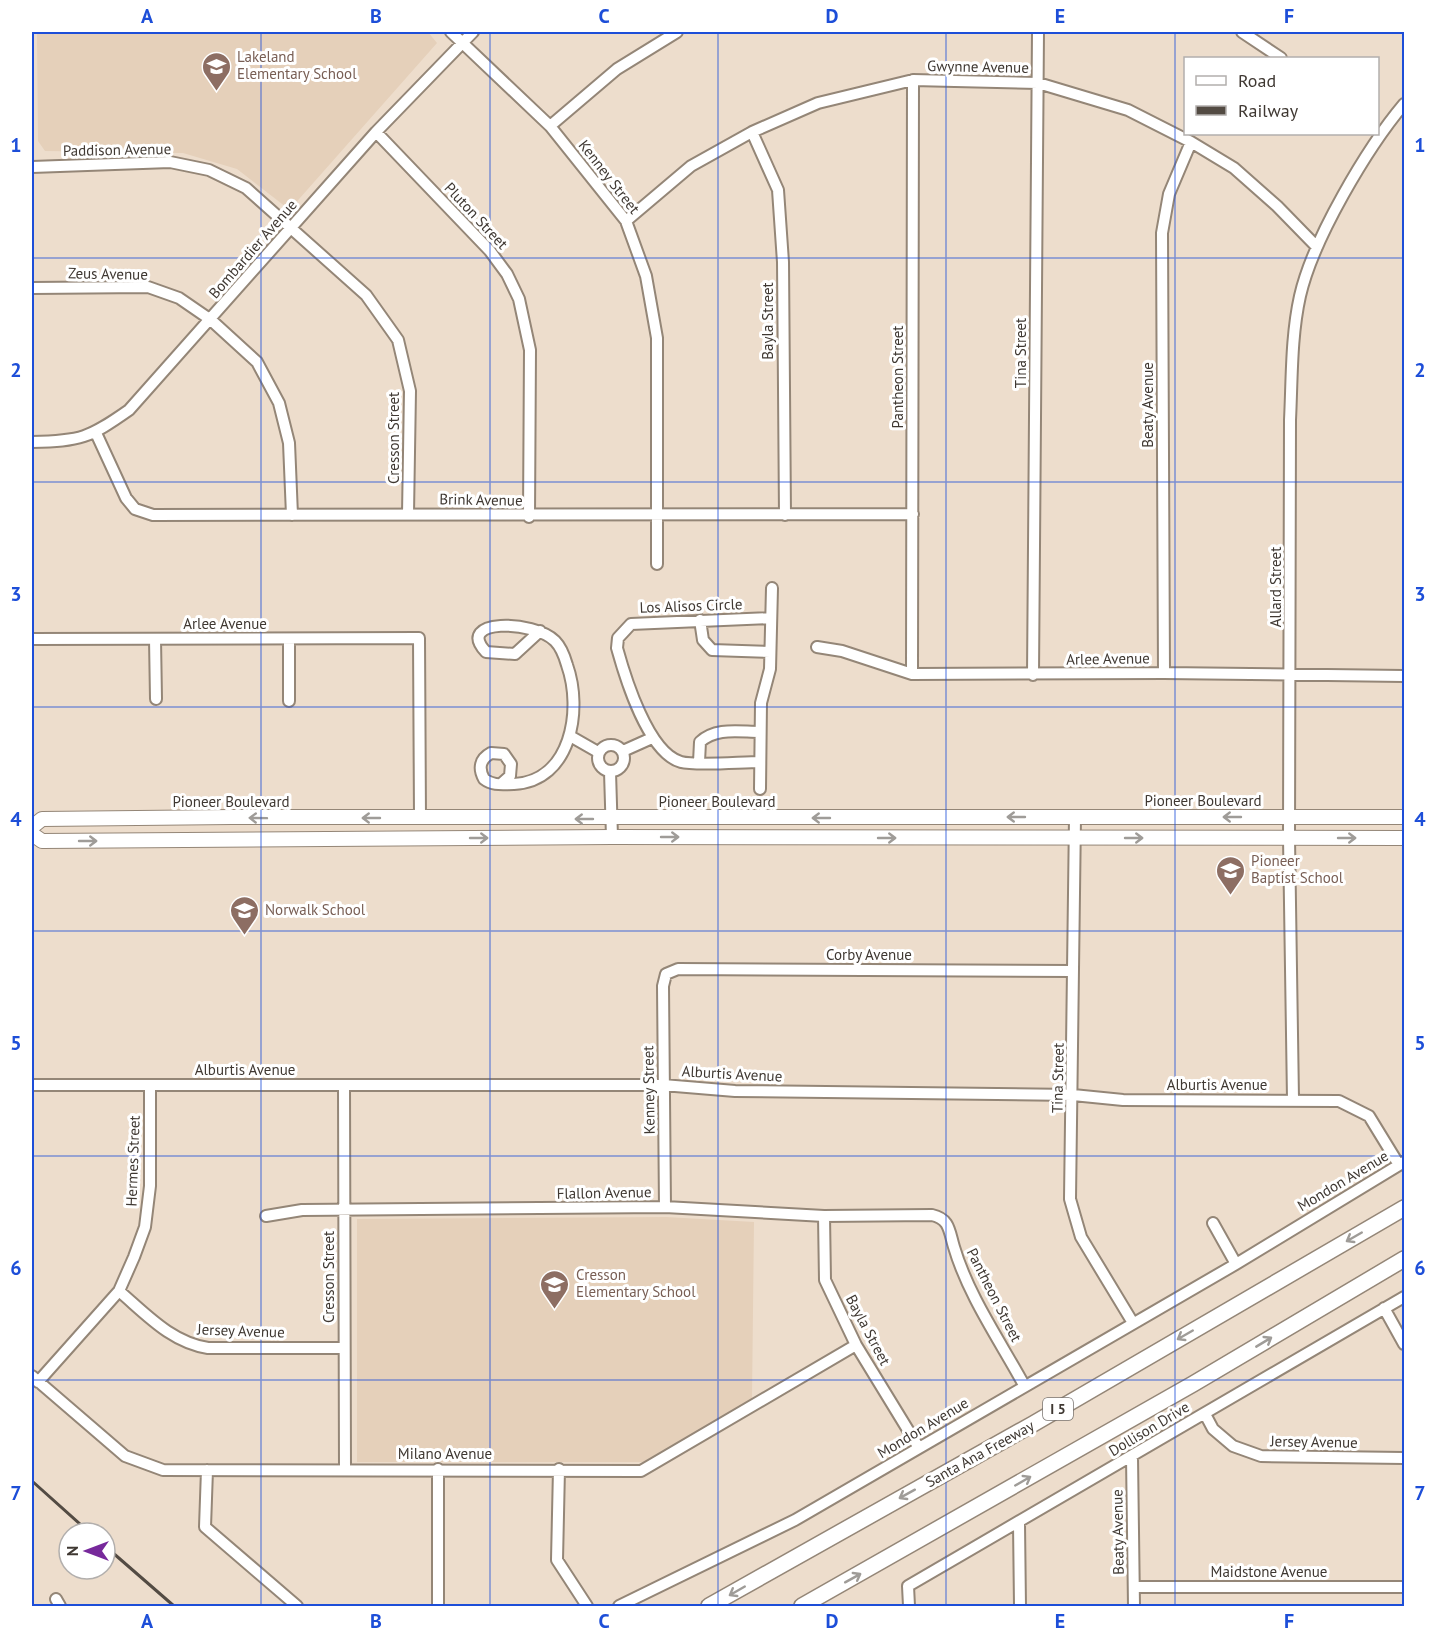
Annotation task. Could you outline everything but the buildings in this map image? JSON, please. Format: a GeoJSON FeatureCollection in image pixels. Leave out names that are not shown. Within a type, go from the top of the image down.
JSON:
{"type":"FeatureCollection","features":[{"type":"Feature","properties":{"kind":"highway","name":"Santa Ana Freeway"},"geometry":{"type":"LineString","coordinates":[[709,1606],[1033,1424],[1404,1208]]}},
{"type":"Feature","properties":{"kind":"highway"},"geometry":{"type":"LineString","coordinates":[[802,1606],[1193,1384],[1404,1259]]}},
{"type":"Feature","properties":{"kind":"main road","name":"Pioneer Boulevard"},"geometry":{"type":"LineString","coordinates":[[32,827],[42,819],[1404,816]]}},
{"type":"Feature","properties":{"kind":"main road"},"geometry":{"type":"LineString","coordinates":[[32,834],[42,841],[612,837],[1404,838]]}},
{"type":"Feature","properties":{"kind":"street","name":"Kenney Street"},"geometry":{"type":"LineString","coordinates":[[451,32],[550,126],[626,221],[646,276],[657,338],[657,564]]}},
{"type":"Feature","properties":{"kind":"street","name":"Bombardier Avenue"},"geometry":{"type":"LineString","coordinates":[[32,442],[70,441],[96,433],[129,410],[375,132],[473,32]]}},
{"type":"Feature","properties":{"kind":"street"},"geometry":{"type":"LineString","coordinates":[[550,126],[617,69],[677,32]]}},
{"type":"Feature","properties":{"kind":"street","name":"Tina Street"},"geometry":{"type":"LineString","coordinates":[[1033,675],[1038,32]]}},
{"type":"Feature","properties":{"kind":"street"},"geometry":{"type":"LineString","coordinates":[[1242,32],[1280,57]]}},
{"type":"Feature","properties":{"kind":"street","name":"Gwynne Avenue"},"geometry":{"type":"LineString","coordinates":[[626,221],[691,166],[752,132],[818,103],[913,80],[1038,83],[1128,110],[1191,142],[1234,168],[1277,206],[1317,247]]}},
{"type":"Feature","properties":{"kind":"street","name":"Pantheon Street"},"geometry":{"type":"LineString","coordinates":[[912,674],[913,80]]}},
{"type":"Feature","properties":{"kind":"street","name":"Allard Street"},"geometry":{"type":"LineString","coordinates":[[1379,132],[1404,104]]}},
{"type":"Feature","properties":{"kind":"street","name":"Pluton Street"},"geometry":{"type":"LineString","coordinates":[[375,132],[490,251],[507,274],[519,299],[530,350],[529,517]]}},
{"type":"Feature","properties":{"kind":"street","name":"Bayla Street"},"geometry":{"type":"LineString","coordinates":[[752,132],[778,190],[783,262],[785,514]]}},
{"type":"Feature","properties":{"kind":"street","name":"Allard Street"},"geometry":{"type":"LineString","coordinates":[[1293,1100],[1289,838],[1290,420],[1293,354],[1300,296],[1317,247],[1377,135]]}},
{"type":"Feature","properties":{"kind":"street","name":"Beaty Avenue"},"geometry":{"type":"LineString","coordinates":[[1164,673],[1162,232],[1170,194],[1191,142]]}},
{"type":"Feature","properties":{"kind":"street","name":"Paddison Avenue"},"geometry":{"type":"LineString","coordinates":[[32,167],[170,162],[209,170],[246,188],[292,227]]}},
{"type":"Feature","properties":{"kind":"street","name":"Cresson Street"},"geometry":{"type":"LineString","coordinates":[[292,227],[366,295],[398,340],[410,391],[408,514]]}},
{"type":"Feature","properties":{"kind":"street","name":"Zeus Avenue"},"geometry":{"type":"LineString","coordinates":[[32,288],[148,287],[179,298],[211,320],[257,362],[279,403],[290,442],[292,515]]}},
{"type":"Feature","properties":{"kind":"street","name":"Brink Avenue"},"geometry":{"type":"LineString","coordinates":[[96,433],[126,498],[135,509],[153,515],[408,514],[529,517],[913,514]]}},
{"type":"Feature","properties":{"kind":"street"},"geometry":{"type":"LineString","coordinates":[[760,789],[761,703],[770,669],[772,588]]}},
{"type":"Feature","properties":{"kind":"street","name":"Los Alisos Circle"},"geometry":{"type":"LineString","coordinates":[[760,762],[680,762],[664,752],[652,738],[620,659],[618,638],[631,624],[771,618]]}},
{"type":"Feature","properties":{"kind":"street"},"geometry":{"type":"LineString","coordinates":[[700,620],[703,640],[712,650],[770,652]]}},
{"type":"Feature","properties":{"kind":"street"},"geometry":{"type":"LineString","coordinates":[[501,784],[524,783],[544,775],[559,759],[570,736],[573,716],[570,674],[555,641],[540,631],[520,625],[494,626],[483,631],[480,643],[489,653],[515,654],[540,631]]}},
{"type":"Feature","properties":{"kind":"street","name":"Arlee Avenue"},"geometry":{"type":"LineString","coordinates":[[32,639],[419,638],[420,818]]}},
{"type":"Feature","properties":{"kind":"street"},"geometry":{"type":"LineString","coordinates":[[155,639],[156,699]]}},
{"type":"Feature","properties":{"kind":"street"},"geometry":{"type":"LineString","coordinates":[[289,639],[290,701]]}},
{"type":"Feature","properties":{"kind":"street","name":"Arlee Avenue"},"geometry":{"type":"LineString","coordinates":[[817,648],[842,651],[912,674],[1164,673],[1404,676]]}},
{"type":"Feature","properties":{"kind":"street"},"geometry":{"type":"LineString","coordinates":[[699,762],[700,742],[707,735],[715,732],[760,732]]}},
{"type":"Feature","properties":{"kind":"street"},"geometry":{"type":"LineString","coordinates":[[570,736],[598,752]]}},
{"type":"Feature","properties":{"kind":"street"},"geometry":{"type":"LineString","coordinates":[[623,751],[652,738]]}},
{"type":"Feature","properties":{"kind":"street"},"geometry":{"type":"LineString","coordinates":[[605,745],[615,745],[623,751],[624,760],[620,769],[610,772],[602,769],[597,761],[598,752],[605,745]]}},
{"type":"Feature","properties":{"kind":"street"},"geometry":{"type":"LineString","coordinates":[[610,772],[612,837]]}},
{"type":"Feature","properties":{"kind":"street","name":"Tina Street"},"geometry":{"type":"LineString","coordinates":[[1075,817],[1070,1199],[1081,1237],[1133,1323]]}},
{"type":"Feature","properties":{"kind":"street","name":"Corby Avenue"},"geometry":{"type":"LineString","coordinates":[[666,974],[678,969],[1073,971]]}},
{"type":"Feature","properties":{"kind":"street","name":"Kenney Street"},"geometry":{"type":"LineString","coordinates":[[665,1207],[663,986],[666,974]]}},
{"type":"Feature","properties":{"kind":"street","name":"Alburtis Avenue"},"geometry":{"type":"LineString","coordinates":[[32,1085],[663,1085],[735,1091],[1073,1095],[1123,1100],[1339,1101],[1369,1116],[1402,1163]]}},
{"type":"Feature","properties":{"kind":"street","name":"Hermes Street"},"geometry":{"type":"LineString","coordinates":[[35,1379],[119,1291],[145,1227],[150,1186],[150,1085]]}},
{"type":"Feature","properties":{"kind":"street","name":"Cresson Street"},"geometry":{"type":"LineString","coordinates":[[344,1085],[345,1470]]}},
{"type":"Feature","properties":{"kind":"street","name":"Mondon Avenue"},"geometry":{"type":"LineString","coordinates":[[619,1606],[795,1520],[1236,1264],[1402,1163]]}},
{"type":"Feature","properties":{"kind":"street","name":"Flallon Avenue"},"geometry":{"type":"LineString","coordinates":[[266,1216],[302,1210],[665,1207],[824,1216],[932,1215],[942,1217]]}},
{"type":"Feature","properties":{"kind":"street","name":"Bayla Street"},"geometry":{"type":"LineString","coordinates":[[824,1216],[825,1280],[856,1346],[920,1448]]}},
{"type":"Feature","properties":{"kind":"street","name":"Pantheon Street"},"geometry":{"type":"LineString","coordinates":[[942,1217],[948,1225],[959,1266],[1024,1385]]}},
{"type":"Feature","properties":{"kind":"street"},"geometry":{"type":"LineString","coordinates":[[1213,1223],[1236,1264]]}},
{"type":"Feature","properties":{"kind":"street","name":"Jersey Avenue"},"geometry":{"type":"LineString","coordinates":[[119,1291],[171,1336],[188,1345],[208,1348],[344,1348]]}},
{"type":"Feature","properties":{"kind":"street","name":"Dollison Drive"},"geometry":{"type":"LineString","coordinates":[[909,1606],[908,1586],[1019,1524],[1404,1297]]}},
{"type":"Feature","properties":{"kind":"street"},"geometry":{"type":"LineString","coordinates":[[1384,1308],[1404,1344]]}},
{"type":"Feature","properties":{"kind":"street","name":"Milano Avenue"},"geometry":{"type":"LineString","coordinates":[[35,1379],[125,1456],[163,1470],[641,1470],[856,1346]]}},
{"type":"Feature","properties":{"kind":"street","name":"Jersey Avenue"},"geometry":{"type":"LineString","coordinates":[[1205,1414],[1213,1429],[1233,1446],[1261,1456],[1404,1458]]}},
{"type":"Feature","properties":{"kind":"street","name":"Beaty Avenue"},"geometry":{"type":"LineString","coordinates":[[1132,1457],[1134,1606]]}},
{"type":"Feature","properties":{"kind":"street"},"geometry":{"type":"LineString","coordinates":[[438,1469],[438,1606]]}},
{"type":"Feature","properties":{"kind":"street"},"geometry":{"type":"LineString","coordinates":[[559,1469],[557,1560],[587,1606]]}},
{"type":"Feature","properties":{"kind":"street"},"geometry":{"type":"LineString","coordinates":[[207,1470],[205,1527],[297,1606]]}},
{"type":"Feature","properties":{"kind":"street"},"geometry":{"type":"LineString","coordinates":[[1019,1524],[1020,1606]]}},
{"type":"Feature","properties":{"kind":"street","name":"Maidstone Avenue"},"geometry":{"type":"LineString","coordinates":[[1134,1587],[1404,1587]]}},
{"type":"Feature","properties":{"kind":"shaded area","name":"Lakeland Elementary School"},"geometry":{"type":"Polygon","coordinates":[[[37,32],[428,32],[437,43],[292,207],[286,207],[237,169],[183,153],[45,151],[38,141],[37,32]]]}},
{"type":"Feature","properties":{"kind":"shaded area","name":"Cresson Elementary School"},"geometry":{"type":"Polygon","coordinates":[[[666,1217],[754,1222],[752,1399],[643,1462],[357,1462],[357,1219],[666,1217]]]}},
{"type":"Feature","properties":{"kind":"railway"},"geometry":{"type":"LineString","coordinates":[[32,1481],[77,1521]]}},
{"type":"Feature","properties":{"kind":"railway"},"geometry":{"type":"LineString","coordinates":[[117,1556],[174,1606]]}},
{"type":"Feature","properties":{"kind":"place","name":"Lakeland Elementary School"},"geometry":{"type":"Point","coordinates":[216,92]}},
{"type":"Feature","properties":{"kind":"place","name":"Pioneer Baptist School"},"geometry":{"type":"Point","coordinates":[1230,896]}},
{"type":"Feature","properties":{"kind":"place","name":"Norwalk School"},"geometry":{"type":"Point","coordinates":[244,936]}},
{"type":"Feature","properties":{"kind":"place","name":"Cresson Elementary School"},"geometry":{"type":"Point","coordinates":[555,1310]}}]}
